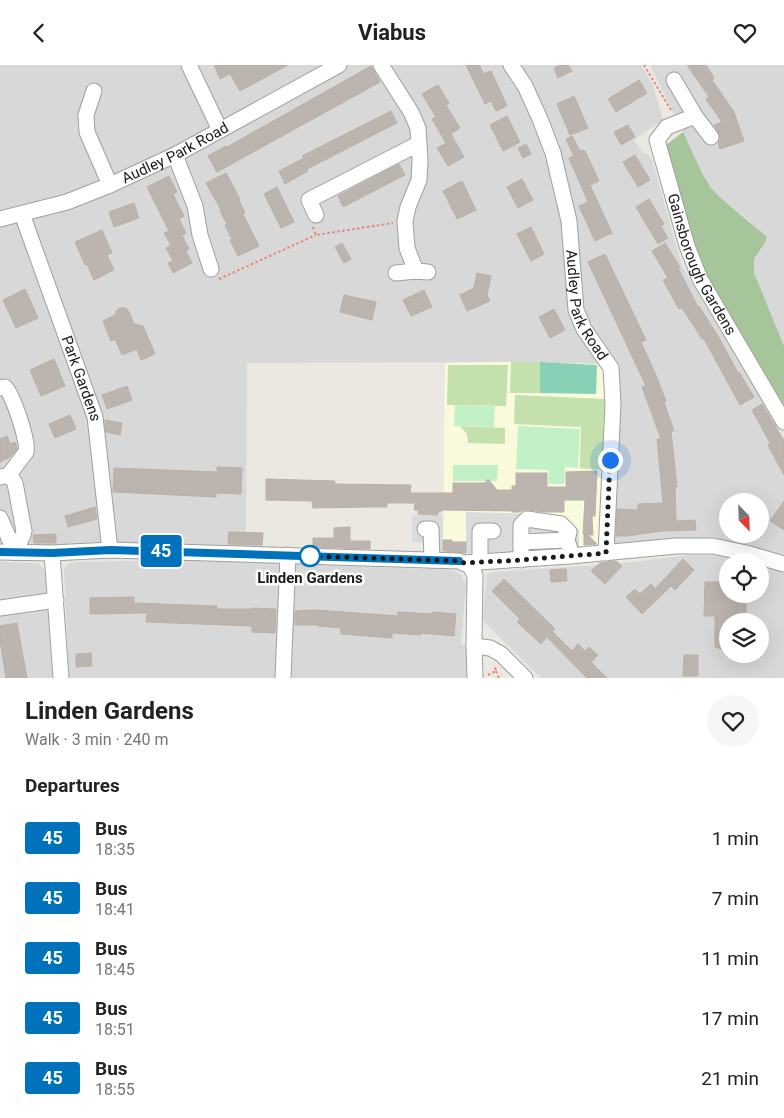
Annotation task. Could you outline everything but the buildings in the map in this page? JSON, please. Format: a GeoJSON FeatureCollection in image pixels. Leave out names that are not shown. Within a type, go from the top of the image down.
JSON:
{"type":"FeatureCollection","features":[{"type":"Feature","properties":{"kind":"street"},"geometry":{"type":"LineString","coordinates":[[189,65],[220,130]]}},
{"type":"Feature","properties":{"kind":"street"},"geometry":{"type":"LineString","coordinates":[[381,65],[411,112],[418,128],[419,179],[408,207],[405,221],[407,248],[422,271],[396,273]]}},
{"type":"Feature","properties":{"kind":"street","name":"Audley Park Road"},"geometry":{"type":"LineString","coordinates":[[511,65],[525,86],[553,153],[569,221],[576,310],[584,329],[611,368],[613,404],[606,553]]}},
{"type":"Feature","properties":{"kind":"street","name":"Audley Park Road"},"geometry":{"type":"LineString","coordinates":[[0,219],[67,202],[110,185],[175,155],[333,67]]}},
{"type":"Feature","properties":{"kind":"street"},"geometry":{"type":"LineString","coordinates":[[674,81],[711,137]]}},
{"type":"Feature","properties":{"kind":"street"},"geometry":{"type":"LineString","coordinates":[[94,91],[86,115],[87,132],[110,185]]}},
{"type":"Feature","properties":{"kind":"street","name":"Gainsborough Gardens"},"geometry":{"type":"LineString","coordinates":[[695,115],[667,127],[656,140],[687,246],[700,279],[784,422]]}},
{"type":"Feature","properties":{"kind":"street"},"geometry":{"type":"LineString","coordinates":[[316,215],[308,201],[418,144]]}},
{"type":"Feature","properties":{"kind":"street"},"geometry":{"type":"LineString","coordinates":[[175,155],[194,206],[200,235],[211,268]]}},
{"type":"Feature","properties":{"kind":"street","name":"Park Gardens"},"geometry":{"type":"LineString","coordinates":[[22,214],[95,417],[110,550]]}},
{"type":"Feature","properties":{"kind":"street"},"geometry":{"type":"LineString","coordinates":[[0,388],[5,387],[12,397],[25,435],[27,448],[26,452],[4,477]]}},
{"type":"Feature","properties":{"kind":"street"},"geometry":{"type":"LineString","coordinates":[[4,477],[12,478],[15,483],[24,526],[24,535],[8,552]]}},
{"type":"Feature","properties":{"kind":"street"},"geometry":{"type":"LineString","coordinates":[[0,518],[8,552]]}},
{"type":"Feature","properties":{"kind":"street"},"geometry":{"type":"LineString","coordinates":[[521,560],[521,525],[527,519],[561,524],[569,531],[567,540],[570,556]]}},
{"type":"Feature","properties":{"kind":"street"},"geometry":{"type":"LineString","coordinates":[[425,529],[431,529],[432,560]]}},
{"type":"Feature","properties":{"kind":"street"},"geometry":{"type":"LineString","coordinates":[[480,562],[480,531],[494,531]]}},
{"type":"Feature","properties":{"kind":"street"},"geometry":{"type":"LineString","coordinates":[[521,542],[567,540]]}},
{"type":"Feature","properties":{"kind":"street"},"geometry":{"type":"LineString","coordinates":[[8,552],[52,553],[110,550],[480,562],[676,546],[713,547],[746,553],[784,564]]}},
{"type":"Feature","properties":{"kind":"street"},"geometry":{"type":"LineString","coordinates":[[52,553],[61,678]]}},
{"type":"Feature","properties":{"kind":"street"},"geometry":{"type":"LineString","coordinates":[[284,678],[288,555]]}},
{"type":"Feature","properties":{"kind":"street"},"geometry":{"type":"LineString","coordinates":[[461,562],[470,566],[475,575],[474,646],[482,676]]}},
{"type":"Feature","properties":{"kind":"street"},"geometry":{"type":"LineString","coordinates":[[0,608],[56,600]]}},
{"type":"Feature","properties":{"kind":"street"},"geometry":{"type":"LineString","coordinates":[[474,646],[490,648],[501,654],[525,678]]}},
{"type":"Feature","properties":{"kind":"path"},"geometry":{"type":"LineString","coordinates":[[644,65],[679,122]]}},
{"type":"Feature","properties":{"kind":"path"},"geometry":{"type":"LineString","coordinates":[[316,215],[310,218],[316,235]]}},
{"type":"Feature","properties":{"kind":"path"},"geometry":{"type":"LineString","coordinates":[[211,268],[219,280],[316,235],[405,221]]}},
{"type":"Feature","properties":{"kind":"path"},"geometry":{"type":"LineString","coordinates":[[490,648],[499,678]]}},
{"type":"Feature","properties":{"kind":"path"},"geometry":{"type":"LineString","coordinates":[[482,676],[496,671]]}},
{"type":"Feature","properties":{"kind":"shaded area"},"geometry":{"type":"Polygon","coordinates":[[[0,65],[641,65],[653,85],[663,120],[634,140],[643,153],[647,153],[652,159],[682,266],[784,438],[784,556],[735,543],[769,543],[769,493],[719,493],[719,540],[693,538],[613,544],[614,362],[597,364],[511,362],[247,363],[246,532],[263,533],[262,548],[96,542],[29,547],[0,546],[0,65]]]}},
{"type":"Feature","properties":{"kind":"shaded area"},"geometry":{"type":"Polygon","coordinates":[[[650,65],[784,65],[784,346],[754,273],[754,259],[764,244],[751,222],[711,188],[650,65]]]}},
{"type":"Feature","properties":{"kind":"shaded area"},"geometry":{"type":"Polygon","coordinates":[[[683,132],[711,188],[767,237],[754,259],[754,273],[784,346],[784,405],[705,274],[695,250],[666,145],[683,132]]]}},
{"type":"Feature","properties":{"kind":"shaded area"},"geometry":{"type":"Polygon","coordinates":[[[445,363],[597,364],[606,373],[605,464],[599,546],[507,553],[443,552],[445,363]]]}},
{"type":"Feature","properties":{"kind":"shaded area"},"geometry":{"type":"Polygon","coordinates":[[[466,512],[562,516],[579,530],[579,548],[507,553],[466,553],[466,512]]]}},
{"type":"Feature","properties":{"kind":"shaded area"},"geometry":{"type":"Polygon","coordinates":[[[412,515],[443,515],[443,552],[424,551],[424,543],[412,542],[412,515]]]}},
{"type":"Feature","properties":{"kind":"shaded area"},"geometry":{"type":"Polygon","coordinates":[[[690,555],[717,555],[719,555],[719,603],[769,603],[769,568],[784,572],[784,678],[541,678],[483,619],[487,574],[491,572],[615,564],[690,555]]]}},
{"type":"Feature","properties":{"kind":"shaded area"},"geometry":{"type":"Polygon","coordinates":[[[164,560],[453,570],[461,575],[466,585],[461,644],[468,646],[468,678],[69,678],[65,567],[74,562],[164,560]]]}},
{"type":"Feature","properties":{"kind":"shaded area"},"geometry":{"type":"Polygon","coordinates":[[[0,562],[38,563],[44,569],[46,574],[54,678],[0,678],[0,562]]]}},
{"type":"Feature","properties":{"kind":"green space"},"geometry":{"type":"Polygon","coordinates":[[[511,362],[540,362],[540,393],[510,393],[511,362]]]}},
{"type":"Feature","properties":{"kind":"green space"},"geometry":{"type":"Polygon","coordinates":[[[540,362],[597,365],[596,394],[540,393],[540,362]]]}},
{"type":"Feature","properties":{"kind":"green space"},"geometry":{"type":"Polygon","coordinates":[[[448,365],[508,365],[506,406],[447,405],[448,365]]]}},
{"type":"Feature","properties":{"kind":"green space"},"geometry":{"type":"Polygon","coordinates":[[[515,395],[605,399],[602,470],[580,468],[581,427],[514,424],[515,395]]]}},
{"type":"Feature","properties":{"kind":"green space"},"geometry":{"type":"Polygon","coordinates":[[[455,405],[495,406],[494,427],[454,426],[455,405]]]}},
{"type":"Feature","properties":{"kind":"green space"},"geometry":{"type":"Polygon","coordinates":[[[460,426],[505,428],[505,444],[468,443],[467,434],[460,426]]]}},
{"type":"Feature","properties":{"kind":"green space"},"geometry":{"type":"Polygon","coordinates":[[[518,426],[580,429],[578,468],[565,467],[564,484],[548,484],[549,470],[516,469],[518,426]]]}},
{"type":"Feature","properties":{"kind":"green space"},"geometry":{"type":"Polygon","coordinates":[[[453,465],[498,465],[497,481],[453,481],[453,465]]]}},
{"type":"Feature","properties":{"kind":"bus line","name":"45"},"geometry":{"type":"LineString","coordinates":[[0,552],[52,553],[110,550],[459,561]]}},
{"type":"Feature","properties":{"kind":"place","name":"Linden Gardens"},"geometry":{"type":"Point","coordinates":[310,556]}},
{"type":"Feature","properties":{"kind":"route"},"geometry":{"type":"LineString","coordinates":[[310,556],[306,556],[459,561],[464,563],[606,553],[610,460]]}}]}
